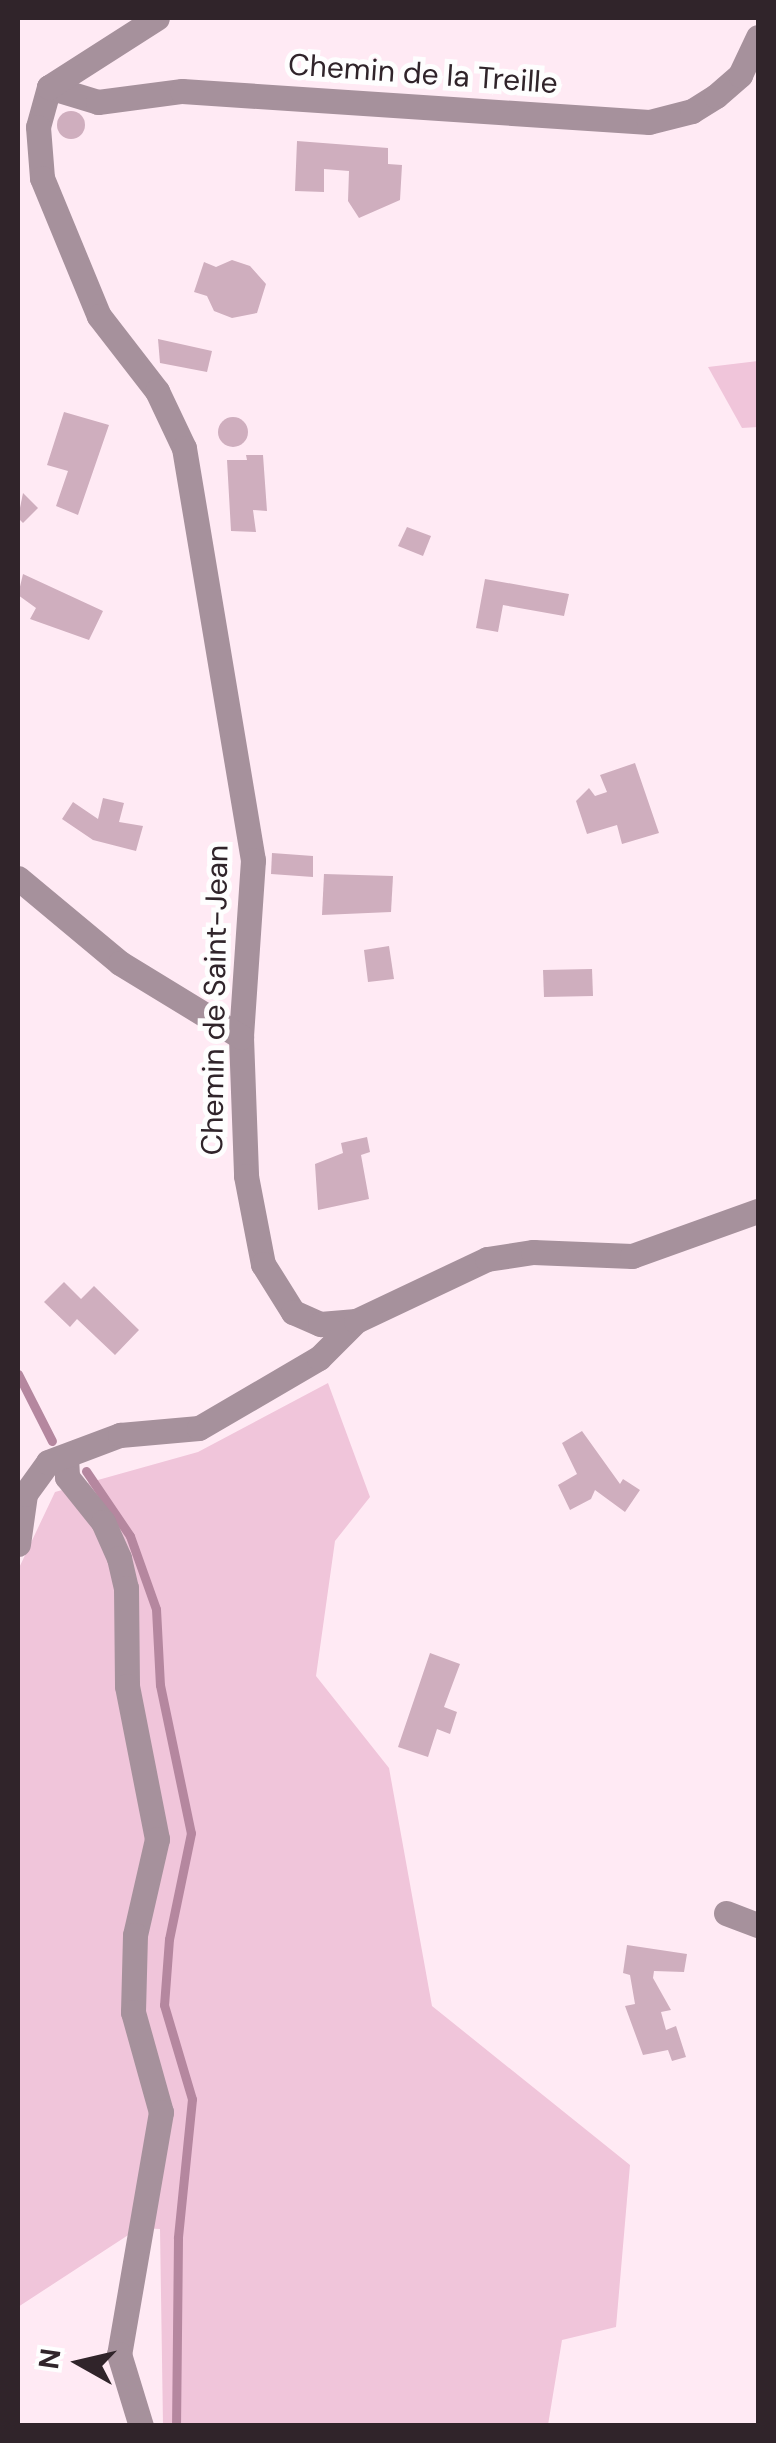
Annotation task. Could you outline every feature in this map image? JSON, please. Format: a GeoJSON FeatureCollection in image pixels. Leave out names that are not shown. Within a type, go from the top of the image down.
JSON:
{"type":"FeatureCollection","features":[{"type":"Feature","properties":{"kind":"street"},"geometry":{"type":"LineString","coordinates":[[49,87],[157,18]]}},
{"type":"Feature","properties":{"kind":"street","name":"Chemin de la Treille"},"geometry":{"type":"LineString","coordinates":[[49,87],[98,102],[182,91],[650,122],[692,111],[716,96],[740,75],[758,37]]}},
{"type":"Feature","properties":{"kind":"street","name":"Chemin de Saint-Jean"},"geometry":{"type":"LineString","coordinates":[[49,87],[38,127],[42,178],[99,316],[156,391],[184,448],[253,860],[240,1037],[246,1176],[262,1264],[293,1312],[320,1324],[356,1321]]}},
{"type":"Feature","properties":{"kind":"street"},"geometry":{"type":"LineString","coordinates":[[18,878],[120,962],[240,1037]]}},
{"type":"Feature","properties":{"kind":"street"},"geometry":{"type":"LineString","coordinates":[[18,1544],[33,1478],[48,1462],[120,1435],[199,1428],[319,1358],[356,1321],[487,1259],[533,1252],[632,1256],[758,1210]]}},
{"type":"Feature","properties":{"kind":"street"},"geometry":{"type":"LineString","coordinates":[[66,1457],[67,1476],[102,1522],[119,1558],[126,1588],[127,1686],[157,1839],[134,1935],[133,2012],[161,2112],[119,2354],[141,2426]]}},
{"type":"Feature","properties":{"kind":"street"},"geometry":{"type":"LineString","coordinates":[[726,1913],[758,1925]]}},
{"type":"Feature","properties":{"kind":"shaded area"},"geometry":{"type":"Polygon","coordinates":[[[758,361],[758,427],[742,428],[708,367],[758,361]]]}},
{"type":"Feature","properties":{"kind":"shaded area"},"geometry":{"type":"Polygon","coordinates":[[[328,1383],[370,1497],[335,1541],[316,1676],[389,1768],[432,2006],[630,2165],[616,2327],[562,2340],[548,2425],[163,2425],[160,2229],[139,2228],[18,2307],[18,1570],[55,1492],[198,1452],[328,1383]]]}},
{"type":"Feature","properties":{"kind":"building"},"geometry":{"type":"Polygon","coordinates":[[[71,111],[81,115],[85,125],[81,135],[71,139],[61,135],[57,125],[61,115],[71,111]]]}},
{"type":"Feature","properties":{"kind":"building"},"geometry":{"type":"Polygon","coordinates":[[[297,141],[388,148],[388,164],[402,165],[400,200],[359,218],[348,201],[349,171],[324,169],[324,192],[295,191],[297,141]]]}},
{"type":"Feature","properties":{"kind":"building"},"geometry":{"type":"Polygon","coordinates":[[[232,260],[250,266],[266,284],[257,313],[232,318],[214,311],[207,296],[194,292],[204,262],[216,267],[232,260]]]}},
{"type":"Feature","properties":{"kind":"building"},"geometry":{"type":"Polygon","coordinates":[[[158,339],[212,351],[207,372],[160,363],[158,339]]]}},
{"type":"Feature","properties":{"kind":"building"},"geometry":{"type":"Polygon","coordinates":[[[64,412],[109,425],[78,515],[56,506],[68,471],[47,465],[64,412]]]}},
{"type":"Feature","properties":{"kind":"building"},"geometry":{"type":"Polygon","coordinates":[[[233,417],[247,426],[248,432],[239,446],[233,447],[219,438],[218,432],[227,418],[233,417]]]}},
{"type":"Feature","properties":{"kind":"building"},"geometry":{"type":"Polygon","coordinates":[[[246,455],[263,455],[267,511],[253,510],[256,532],[231,531],[227,460],[247,460],[246,455]]]}},
{"type":"Feature","properties":{"kind":"building"},"geometry":{"type":"Polygon","coordinates":[[[23,493],[38,508],[23,523],[18,518],[23,493]]]}},
{"type":"Feature","properties":{"kind":"building"},"geometry":{"type":"Polygon","coordinates":[[[407,527],[431,536],[423,556],[398,546],[407,527]]]}},
{"type":"Feature","properties":{"kind":"building"},"geometry":{"type":"Polygon","coordinates":[[[23,574],[103,611],[89,640],[30,619],[36,608],[18,595],[23,574]]]}},
{"type":"Feature","properties":{"kind":"building"},"geometry":{"type":"Polygon","coordinates":[[[485,579],[569,594],[564,616],[503,605],[498,632],[476,628],[485,579]]]}},
{"type":"Feature","properties":{"kind":"building"},"geometry":{"type":"Polygon","coordinates":[[[635,763],[659,833],[622,844],[617,825],[587,834],[576,801],[589,788],[595,796],[607,792],[600,775],[635,763]]]}},
{"type":"Feature","properties":{"kind":"building"},"geometry":{"type":"Polygon","coordinates":[[[103,798],[124,803],[119,822],[143,826],[136,851],[93,840],[62,819],[73,802],[98,819],[103,798]]]}},
{"type":"Feature","properties":{"kind":"building"},"geometry":{"type":"Polygon","coordinates":[[[272,853],[313,856],[313,877],[271,874],[272,853]]]}},
{"type":"Feature","properties":{"kind":"building"},"geometry":{"type":"Polygon","coordinates":[[[324,874],[393,876],[391,912],[322,915],[324,874]]]}},
{"type":"Feature","properties":{"kind":"building"},"geometry":{"type":"Polygon","coordinates":[[[389,946],[394,979],[368,982],[364,950],[389,946]]]}},
{"type":"Feature","properties":{"kind":"building"},"geometry":{"type":"Polygon","coordinates":[[[592,969],[593,996],[544,997],[543,970],[592,969]]]}},
{"type":"Feature","properties":{"kind":"building"},"geometry":{"type":"Polygon","coordinates":[[[367,1137],[370,1152],[361,1155],[369,1199],[318,1210],[315,1164],[343,1153],[341,1143],[367,1137]]]}},
{"type":"Feature","properties":{"kind":"building"},"geometry":{"type":"Polygon","coordinates":[[[64,1282],[81,1299],[94,1286],[139,1330],[115,1355],[77,1319],[70,1327],[44,1302],[64,1282]]]}},
{"type":"Feature","properties":{"kind":"building"},"geometry":{"type":"Polygon","coordinates":[[[582,1431],[620,1484],[623,1479],[640,1490],[625,1512],[595,1490],[591,1499],[570,1510],[558,1485],[577,1474],[562,1443],[582,1431]]]}},
{"type":"Feature","properties":{"kind":"building"},"geometry":{"type":"Polygon","coordinates":[[[430,1653],[460,1664],[444,1707],[457,1712],[450,1734],[437,1729],[428,1757],[398,1747],[430,1653]]]}},
{"type":"Feature","properties":{"kind":"building"},"geometry":{"type":"Polygon","coordinates":[[[627,1945],[687,1954],[684,1972],[654,1971],[653,1978],[671,2010],[661,2012],[666,2030],[676,2026],[686,2057],[672,2061],[668,2050],[643,2055],[625,2006],[635,2004],[630,1975],[623,1973],[627,1945]]]}},
{"type":"Feature","properties":{"kind":"waterway"},"geometry":{"type":"LineString","coordinates":[[18,1374],[52,1441]]}},
{"type":"Feature","properties":{"kind":"waterway"},"geometry":{"type":"LineString","coordinates":[[86,1471],[130,1536],[156,1609],[160,1685],[191,1833],[169,1939],[164,2005],[192,2099],[178,2238],[176,2426]]}}]}
